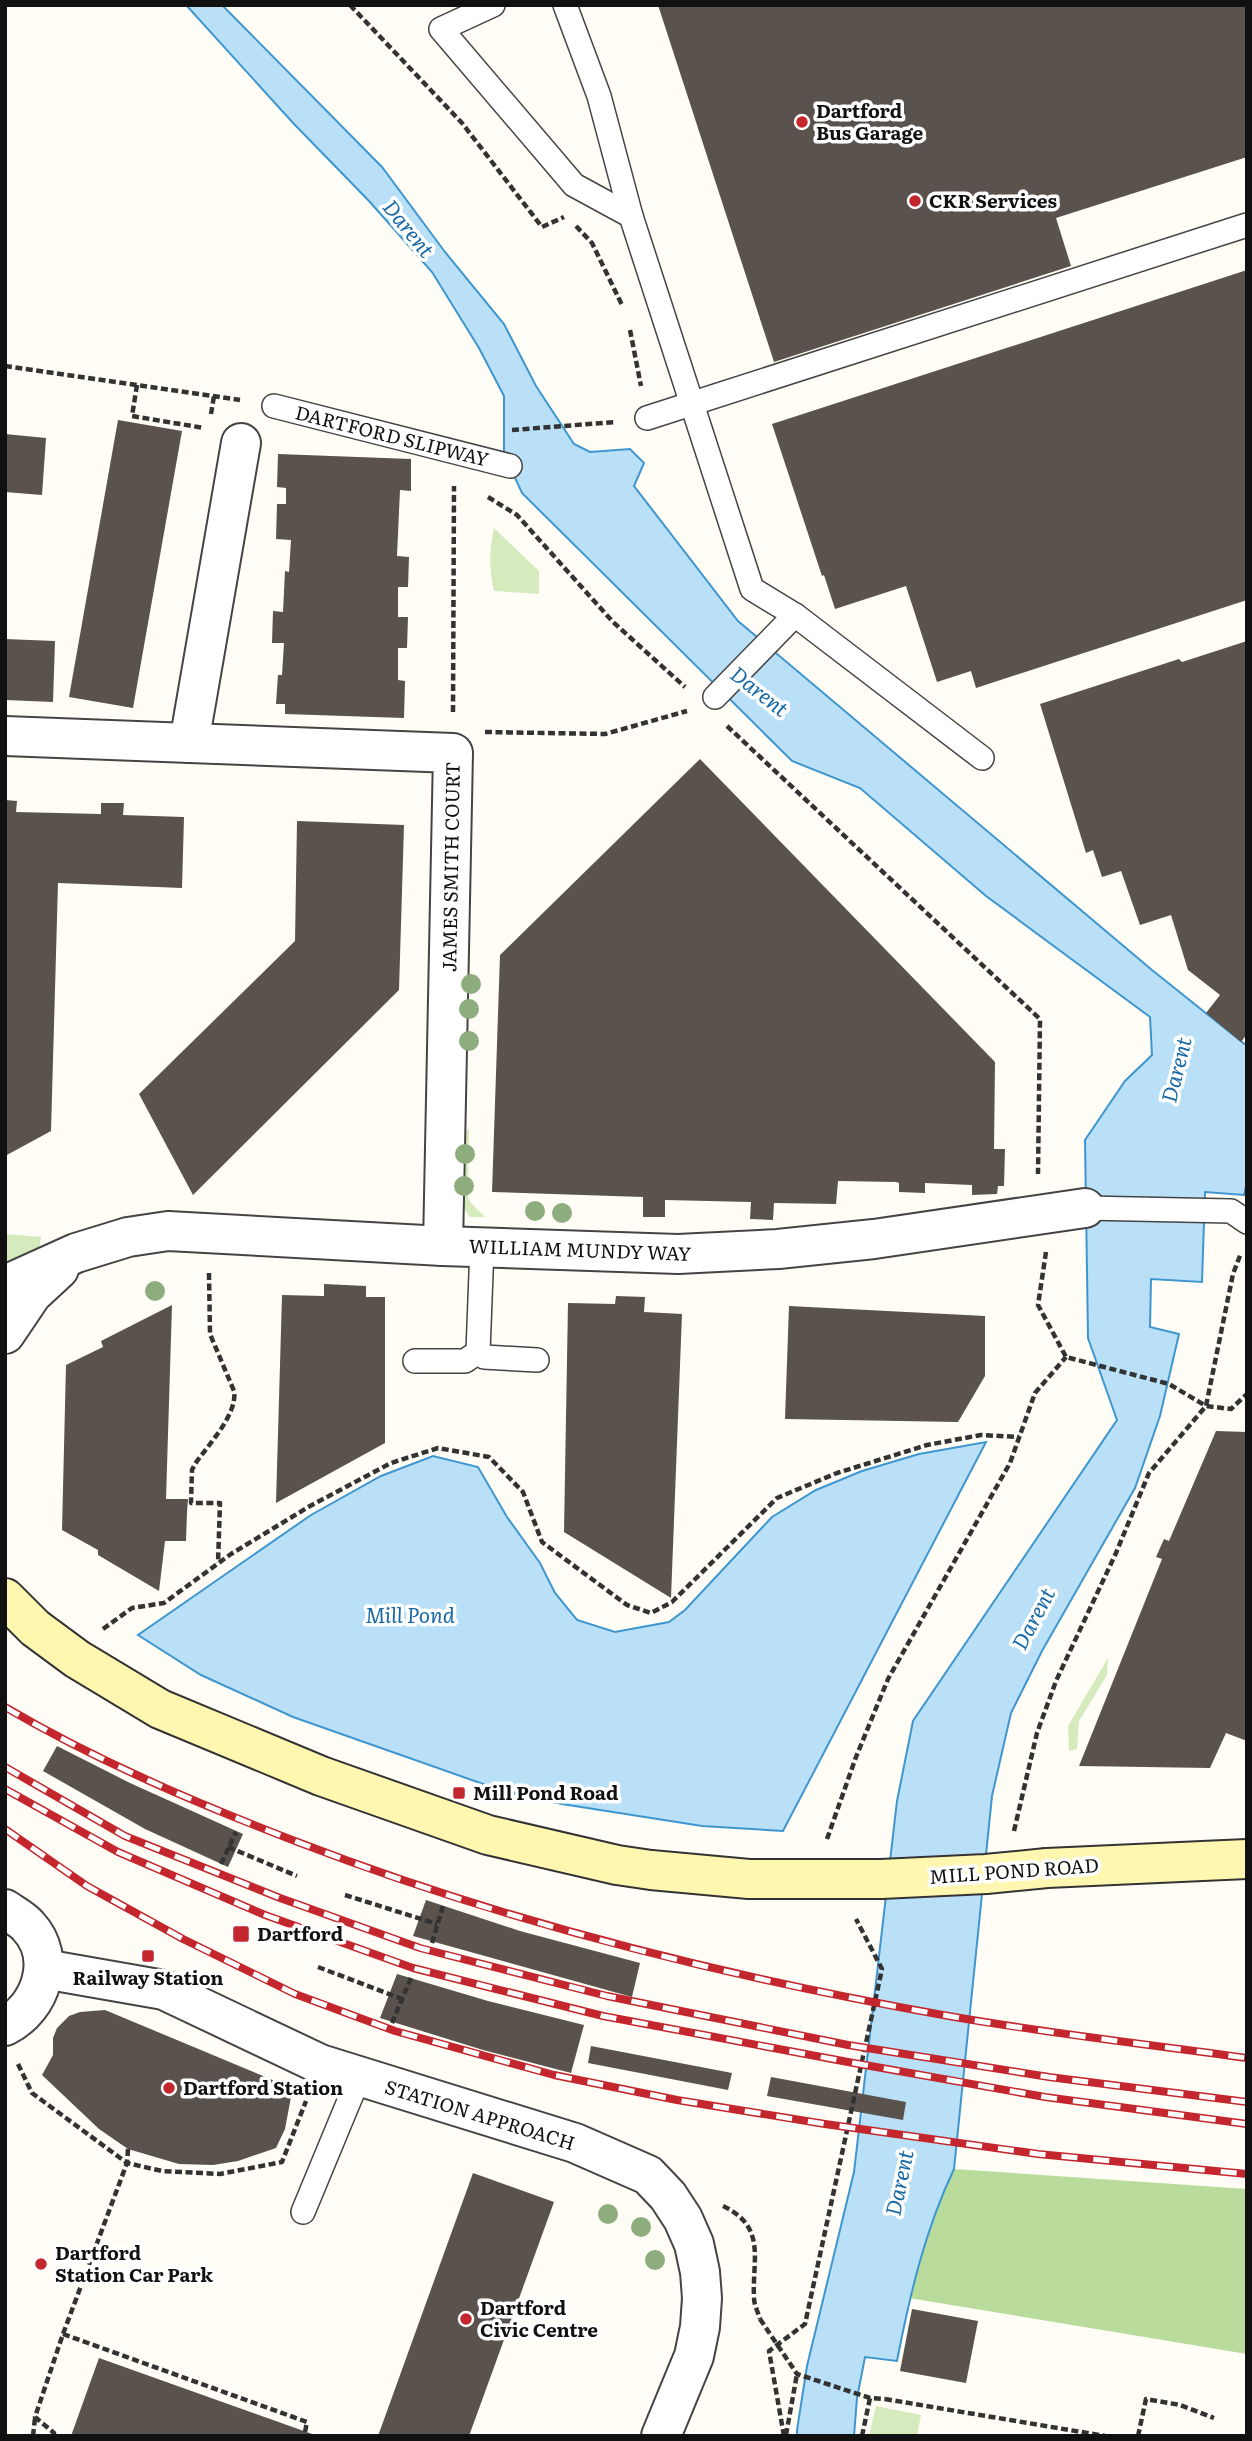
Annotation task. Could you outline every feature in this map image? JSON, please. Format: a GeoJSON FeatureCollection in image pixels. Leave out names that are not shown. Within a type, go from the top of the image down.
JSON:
{"type":"FeatureCollection","features":[{"type":"Feature","properties":{"kind":"street"},"geometry":{"type":"LineString","coordinates":[[189,743],[224,436]]}},
{"type":"Feature","properties":{"kind":"street","name":"JAMES SMITH COURT"},"geometry":{"type":"LineString","coordinates":[[5,736],[189,743],[467,742],[443,1246]]}},
{"type":"Feature","properties":{"kind":"street","name":"WILLIAM MUNDY WAY"},"geometry":{"type":"LineString","coordinates":[[5,1285],[76,1253],[128,1237],[168,1231],[443,1246],[678,1254],[778,1249],[874,1239],[1068,1209]]}},
{"type":"Feature","properties":{"kind":"street","name":"WILLIAM MUNDY WAY"},"geometry":{"type":"LineString","coordinates":[[5,1334],[32,1294],[76,1253]]}},
{"type":"Feature","properties":{"kind":"street","name":"MILL POND ROAD"},"geometry":{"type":"LineString","coordinates":[[5,1598],[35,1628],[77,1659],[160,1709],[321,1776],[488,1835],[617,1866],[749,1879],[881,1879],[1247,1859]]}},
{"type":"Feature","properties":{"kind":"street"},"geometry":{"type":"LineString","coordinates":[[5,1909],[29,1926],[40,1946],[44,1969],[40,1989],[11,2043]]}},
{"type":"Feature","properties":{"kind":"street","name":"STATION APPROACH"},"geometry":{"type":"LineString","coordinates":[[44,1969],[163,1990],[320,2064],[575,2143],[648,2175],[668,2196],[683,2219],[694,2244],[702,2298],[694,2356],[661,2436]]}},
{"type":"Feature","properties":{"kind":"lane"},"geometry":{"type":"LineString","coordinates":[[493,5],[441,29],[574,185],[631,215]]}},
{"type":"Feature","properties":{"kind":"lane"},"geometry":{"type":"LineString","coordinates":[[565,5],[599,96],[631,215],[752,589],[795,615],[982,758]]}},
{"type":"Feature","properties":{"kind":"lane"},"geometry":{"type":"LineString","coordinates":[[647,418],[1247,225]]}},
{"type":"Feature","properties":{"kind":"lane","name":"DARTFORD SLIPWAY"},"geometry":{"type":"LineString","coordinates":[[274,406],[510,466]]}},
{"type":"Feature","properties":{"kind":"lane"},"geometry":{"type":"LineString","coordinates":[[711,702],[795,615]]}},
{"type":"Feature","properties":{"kind":"lane"},"geometry":{"type":"LineString","coordinates":[[1068,1209],[1241,1218]]}},
{"type":"Feature","properties":{"kind":"lane"},"geometry":{"type":"LineString","coordinates":[[478,1352],[482,1247]]}},
{"type":"Feature","properties":{"kind":"lane"},"geometry":{"type":"LineString","coordinates":[[478,1352],[484,1357],[537,1360]]}},
{"type":"Feature","properties":{"kind":"lane"},"geometry":{"type":"LineString","coordinates":[[415,1362],[465,1362],[478,1352]]}},
{"type":"Feature","properties":{"kind":"lane"},"geometry":{"type":"LineString","coordinates":[[303,2212],[359,2077]]}},
{"type":"Feature","properties":{"kind":"path"},"geometry":{"type":"LineString","coordinates":[[350,5],[462,123],[542,227],[567,216]]}},
{"type":"Feature","properties":{"kind":"path"},"geometry":{"type":"LineString","coordinates":[[575,225],[592,243],[628,317]]}},
{"type":"Feature","properties":{"kind":"path"},"geometry":{"type":"LineString","coordinates":[[559,427],[647,418],[630,329]]}},
{"type":"Feature","properties":{"kind":"path"},"geometry":{"type":"LineString","coordinates":[[5,366],[274,406]]}},
{"type":"Feature","properties":{"kind":"path"},"geometry":{"type":"LineString","coordinates":[[137,385],[132,416],[224,436]]}},
{"type":"Feature","properties":{"kind":"path"},"geometry":{"type":"LineString","coordinates":[[454,474],[467,742],[605,734],[711,702]]}},
{"type":"Feature","properties":{"kind":"path"},"geometry":{"type":"LineString","coordinates":[[485,495],[517,515],[613,622],[711,702],[1040,1019],[1037,1179],[1068,1209],[1038,1305],[1066,1357],[1168,1384],[1206,1406],[1231,1409],[1247,1394]]}},
{"type":"Feature","properties":{"kind":"path"},"geometry":{"type":"LineString","coordinates":[[1013,1836],[1037,1732],[1056,1681],[1116,1553],[1149,1473],[1206,1406],[1233,1274],[1240,1255],[1241,1218]]}},
{"type":"Feature","properties":{"kind":"path"},"geometry":{"type":"LineString","coordinates":[[209,1289],[210,1334],[236,1400],[192,1470],[191,1503],[220,1503],[218,1564]]}},
{"type":"Feature","properties":{"kind":"path"},"geometry":{"type":"LineString","coordinates":[[826,1843],[856,1757],[888,1679],[1010,1462],[1035,1393],[1066,1357]]}},
{"type":"Feature","properties":{"kind":"path"},"geometry":{"type":"LineString","coordinates":[[99,1632],[132,1608],[163,1603],[218,1564],[310,1506],[391,1462],[438,1448],[489,1457],[523,1492],[542,1542],[627,1605],[651,1614],[672,1602],[777,1498],[837,1473],[927,1445],[981,1435],[1019,1437]]}},
{"type":"Feature","properties":{"kind":"path"},"geometry":{"type":"LineString","coordinates":[[221,1864],[236,1832]]}},
{"type":"Feature","properties":{"kind":"path"},"geometry":{"type":"LineString","coordinates":[[228,1847],[297,1876]]}},
{"type":"Feature","properties":{"kind":"path"},"geometry":{"type":"LineString","coordinates":[[345,1895],[437,1924]]}},
{"type":"Feature","properties":{"kind":"path"},"geometry":{"type":"LineString","coordinates":[[432,1943],[443,1906]]}},
{"type":"Feature","properties":{"kind":"path"},"geometry":{"type":"LineString","coordinates":[[785,2436],[769,2351],[805,2324],[882,1969],[855,1920]]}},
{"type":"Feature","properties":{"kind":"path"},"geometry":{"type":"LineString","coordinates":[[318,1967],[402,1999]]}},
{"type":"Feature","properties":{"kind":"path"},"geometry":{"type":"LineString","coordinates":[[391,2023],[411,1978]]}},
{"type":"Feature","properties":{"kind":"path"},"geometry":{"type":"LineString","coordinates":[[11,2043],[32,2093],[127,2162],[162,2171],[220,2174],[282,2162],[320,2064]]}},
{"type":"Feature","properties":{"kind":"path"},"geometry":{"type":"LineString","coordinates":[[33,2436],[35,2417],[127,2162],[128,2149]]}},
{"type":"Feature","properties":{"kind":"path"},"geometry":{"type":"LineString","coordinates":[[760,2319],[797,2374],[870,2398],[1105,2436]]}},
{"type":"Feature","properties":{"kind":"path"},"geometry":{"type":"LineString","coordinates":[[63,2334],[307,2422],[305,2432]]}},
{"type":"Feature","properties":{"kind":"path"},"geometry":{"type":"LineString","coordinates":[[785,2436],[797,2374]]}},
{"type":"Feature","properties":{"kind":"path"},"geometry":{"type":"LineString","coordinates":[[862,2436],[870,2398]]}},
{"type":"Feature","properties":{"kind":"path"},"geometry":{"type":"LineString","coordinates":[[1138,2436],[1146,2399],[1180,2405],[1214,2418]]}},
{"type":"Feature","properties":{"kind":"path"},"geometry":{"type":"LineString","coordinates":[[35,2417],[54,2432],[54,2436]]}},
{"type":"Feature","properties":{"kind":"green space"},"geometry":{"type":"Polygon","coordinates":[[[494,528],[539,571],[539,594],[494,591],[490,560],[494,528]]]}},
{"type":"Feature","properties":{"kind":"green space"},"geometry":{"type":"Polygon","coordinates":[[[469,1128],[468,1195],[470,1202],[485,1217],[470,1217],[462,1206],[463,1134],[469,1128]]]}},
{"type":"Feature","properties":{"kind":"green space"},"geometry":{"type":"Polygon","coordinates":[[[5,1234],[42,1237],[40,1249],[5,1267],[5,1234]]]}},
{"type":"Feature","properties":{"kind":"green space"},"geometry":{"type":"Polygon","coordinates":[[[1108,1658],[1107,1675],[1079,1721],[1077,1749],[1069,1751],[1068,1726],[1108,1658]]]}},
{"type":"Feature","properties":{"kind":"green space"},"geometry":{"type":"Polygon","coordinates":[[[954,2169],[1247,2189],[1247,2354],[909,2298],[937,2205],[954,2169]]]}},
{"type":"Feature","properties":{"kind":"green space"},"geometry":{"type":"Polygon","coordinates":[[[876,2406],[921,2415],[917,2436],[869,2436],[876,2406]]]}},
{"type":"Feature","properties":{"kind":"water","name":"Darent"},"geometry":{"type":"Polygon","coordinates":[[[186,5],[222,5],[382,167],[445,252],[504,324],[536,386],[574,444],[590,452],[630,449],[644,463],[634,486],[738,621],[1152,970],[1247,1046],[1247,1182],[1244,1195],[1205,1192],[1202,1282],[1151,1279],[1150,1327],[1179,1334],[1160,1416],[1135,1488],[1042,1651],[1011,1713],[992,1796],[954,2169],[935,2215],[920,2263],[897,2361],[865,2357],[857,2398],[854,2436],[797,2436],[797,2430],[807,2366],[854,2172],[897,1801],[913,1721],[1117,1420],[1088,1338],[1085,1140],[1125,1081],[1152,1055],[1150,1017],[986,896],[860,788],[792,761],[522,493],[504,454],[504,396],[479,348],[432,272],[186,5]]]}},
{"type":"Feature","properties":{"kind":"water","name":"Mill Pond"},"geometry":{"type":"Polygon","coordinates":[[[986,1442],[783,1831],[702,1826],[562,1804],[503,1791],[293,1717],[201,1675],[138,1635],[311,1515],[381,1476],[433,1456],[478,1467],[507,1517],[540,1563],[555,1593],[577,1620],[615,1632],[669,1622],[685,1610],[772,1517],[816,1490],[862,1471],[919,1454],[986,1442]]]}},
{"type":"Feature","properties":{"kind":"building","name":"CKR Services"},"geometry":{"type":"Polygon","coordinates":[[[658,5],[1247,5],[1247,157],[1056,218],[1071,266],[774,362],[658,5]]]}},
{"type":"Feature","properties":{"kind":"building"},"geometry":{"type":"Polygon","coordinates":[[[1247,270],[1247,600],[976,688],[971,671],[937,682],[906,586],[835,609],[772,424],[1247,270]]]}},
{"type":"Feature","properties":{"kind":"building"},"geometry":{"type":"Polygon","coordinates":[[[118,420],[182,431],[133,708],[69,697],[118,420]]]}},
{"type":"Feature","properties":{"kind":"building"},"geometry":{"type":"Polygon","coordinates":[[[5,434],[46,438],[42,495],[5,492],[5,434]]]}},
{"type":"Feature","properties":{"kind":"building"},"geometry":{"type":"Polygon","coordinates":[[[278,454],[411,459],[411,491],[400,490],[397,556],[409,557],[408,587],[398,587],[398,617],[408,617],[407,648],[398,648],[398,680],[405,681],[404,718],[285,714],[285,704],[276,704],[278,675],[282,675],[284,643],[272,643],[273,611],[283,612],[285,571],[289,572],[291,540],[276,539],[277,504],[286,504],[286,488],[277,487],[278,454]]]}},
{"type":"Feature","properties":{"kind":"building"},"geometry":{"type":"Polygon","coordinates":[[[5,639],[55,641],[53,702],[5,700],[5,639]]]}},
{"type":"Feature","properties":{"kind":"building"},"geometry":{"type":"Polygon","coordinates":[[[1247,641],[1247,1034],[1241,1042],[1206,1013],[1220,995],[1188,970],[1171,915],[1140,925],[1121,871],[1102,877],[1093,850],[1086,853],[1040,704],[1179,659],[1182,662],[1247,641]]]}},
{"type":"Feature","properties":{"kind":"building"},"geometry":{"type":"Polygon","coordinates":[[[700,759],[995,1062],[994,1149],[1005,1149],[1004,1186],[998,1186],[997,1194],[972,1195],[972,1185],[925,1183],[925,1193],[899,1192],[899,1183],[896,1182],[838,1181],[836,1204],[774,1203],[773,1220],[750,1219],[751,1202],[665,1200],[665,1217],[643,1217],[643,1197],[492,1192],[500,955],[700,759]]]}},
{"type":"Feature","properties":{"kind":"building"},"geometry":{"type":"Polygon","coordinates":[[[5,800],[17,801],[16,812],[101,814],[101,803],[124,803],[123,815],[184,817],[182,888],[58,883],[51,1131],[5,1156],[5,800]]]}},
{"type":"Feature","properties":{"kind":"building"},"geometry":{"type":"Polygon","coordinates":[[[297,821],[404,825],[399,990],[193,1195],[139,1094],[295,941],[297,821]]]}},
{"type":"Feature","properties":{"kind":"building"},"geometry":{"type":"Polygon","coordinates":[[[324,1284],[366,1286],[366,1297],[385,1297],[385,1443],[276,1503],[282,1295],[324,1296],[324,1284]]]}},
{"type":"Feature","properties":{"kind":"building"},"geometry":{"type":"Polygon","coordinates":[[[616,1296],[645,1297],[644,1312],[682,1314],[671,1598],[564,1532],[568,1303],[615,1304],[616,1296]]]}},
{"type":"Feature","properties":{"kind":"building"},"geometry":{"type":"Polygon","coordinates":[[[172,1305],[166,1499],[188,1499],[186,1541],[165,1541],[159,1591],[98,1555],[98,1550],[62,1530],[66,1365],[103,1347],[101,1341],[172,1305]]]}},
{"type":"Feature","properties":{"kind":"building"},"geometry":{"type":"Polygon","coordinates":[[[789,1306],[985,1316],[985,1376],[958,1422],[785,1419],[789,1306]]]}},
{"type":"Feature","properties":{"kind":"building"},"geometry":{"type":"Polygon","coordinates":[[[1216,1431],[1247,1432],[1247,1741],[1226,1733],[1210,1768],[1079,1766],[1162,1559],[1156,1557],[1164,1539],[1169,1541],[1216,1431]]]}},
{"type":"Feature","properties":{"kind":"building"},"geometry":{"type":"Polygon","coordinates":[[[57,1746],[130,1783],[243,1834],[228,1867],[145,1829],[43,1771],[57,1746]]]}},
{"type":"Feature","properties":{"kind":"building"},"geometry":{"type":"Polygon","coordinates":[[[426,1900],[520,1931],[640,1963],[632,1997],[413,1936],[426,1900]]]}},
{"type":"Feature","properties":{"kind":"building"},"geometry":{"type":"Polygon","coordinates":[[[397,1974],[488,2001],[584,2025],[571,2073],[483,2050],[380,2018],[397,1974]]]}},
{"type":"Feature","properties":{"kind":"building","name":"Dartford Station"},"geometry":{"type":"Polygon","coordinates":[[[105,2010],[280,2083],[291,2097],[285,2129],[276,2148],[238,2161],[213,2165],[179,2164],[128,2149],[99,2129],[42,2075],[53,2055],[53,2038],[57,2028],[69,2016],[80,2012],[105,2010]]]}},
{"type":"Feature","properties":{"kind":"building"},"geometry":{"type":"Polygon","coordinates":[[[591,2046],[732,2073],[728,2090],[588,2063],[591,2046]]]}},
{"type":"Feature","properties":{"kind":"building"},"geometry":{"type":"Polygon","coordinates":[[[771,2077],[906,2102],[903,2120],[767,2096],[771,2077]]]}},
{"type":"Feature","properties":{"kind":"building","name":"Dartford Civic Centre"},"geometry":{"type":"Polygon","coordinates":[[[473,2173],[554,2202],[469,2436],[378,2436],[473,2173]]]}},
{"type":"Feature","properties":{"kind":"building"},"geometry":{"type":"Polygon","coordinates":[[[912,2309],[978,2321],[966,2383],[900,2371],[912,2309]]]}},
{"type":"Feature","properties":{"kind":"building"},"geometry":{"type":"Polygon","coordinates":[[[99,2358],[315,2435],[315,2436],[71,2436],[99,2358]]]}},
{"type":"Feature","properties":{"kind":"railway"},"geometry":{"type":"LineString","coordinates":[[5,1707],[147,1780],[295,1841],[454,1897],[615,1944],[778,1983],[943,2015],[1247,2058]]}},
{"type":"Feature","properties":{"kind":"railway"},"geometry":{"type":"LineString","coordinates":[[5,1767],[125,1836],[280,1898],[420,1948],[607,1996],[848,2045],[1049,2077],[1247,2102]]}},
{"type":"Feature","properties":{"kind":"railway"},"geometry":{"type":"LineString","coordinates":[[5,1789],[118,1852],[265,1915],[413,1968],[603,2016],[848,2062],[1045,2097],[1247,2124]]}},
{"type":"Feature","properties":{"kind":"railway"},"geometry":{"type":"LineString","coordinates":[[5,1829],[87,1886],[183,1939],[295,1994],[395,2031],[554,2075],[677,2100],[1038,2154],[1247,2174]]}},
{"type":"Feature","properties":{"kind":"place","name":"Dartford Bus Garage"},"geometry":{"type":"Point","coordinates":[802,122]}},
{"type":"Feature","properties":{"kind":"place","name":"CKR Services"},"geometry":{"type":"Point","coordinates":[915,201]}},
{"type":"Feature","properties":{"kind":"place","name":"Mill Pond Road"},"geometry":{"type":"Point","coordinates":[459,1793]}},
{"type":"Feature","properties":{"kind":"place","name":"Dartford"},"geometry":{"type":"Point","coordinates":[241,1934]}},
{"type":"Feature","properties":{"kind":"place","name":"Railway Station"},"geometry":{"type":"Point","coordinates":[148,1956]}},
{"type":"Feature","properties":{"kind":"place","name":"Dartford Station"},"geometry":{"type":"Point","coordinates":[169,2088]}},
{"type":"Feature","properties":{"kind":"place","name":"Dartford Station Car Park"},"geometry":{"type":"Point","coordinates":[41,2264]}},
{"type":"Feature","properties":{"kind":"place","name":"Dartford Civic Centre"},"geometry":{"type":"Point","coordinates":[466,2319]}}]}
